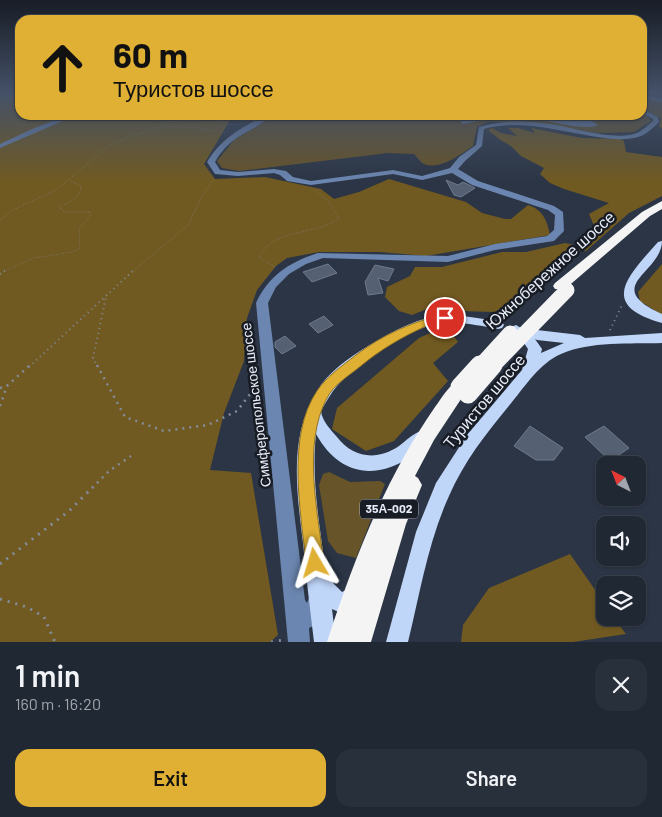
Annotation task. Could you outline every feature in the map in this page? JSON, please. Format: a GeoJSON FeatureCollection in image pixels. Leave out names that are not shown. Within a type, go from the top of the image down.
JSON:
{"type":"FeatureCollection","features":[{"type":"Feature","properties":{"kind":"highway","name":"Южнобережное шоссе"},"geometry":{"type":"LineString","coordinates":[[341,642],[354,598],[387,513],[410,464],[430,430],[464,391],[506,350],[564,288],[646,214],[662,204]]}},
{"type":"Feature","properties":{"kind":"highway","name":"Южнобережное шоссе"},"geometry":{"type":"LineString","coordinates":[[564,288],[662,210]]}},
{"type":"Feature","properties":{"kind":"highway","name":"Южнобережное шоссе"},"geometry":{"type":"LineString","coordinates":[[357,642],[395,524],[416,471],[464,391]]}},
{"type":"Feature","properties":{"kind":"main road"},"geometry":{"type":"LineString","coordinates":[[662,244],[638,272],[628,291],[629,299],[638,309],[662,319]]}},
{"type":"Feature","properties":{"kind":"main road"},"geometry":{"type":"LineString","coordinates":[[325,642],[307,494],[306,470],[307,443],[313,414],[321,395],[351,365],[386,341],[422,323],[445,318],[498,324]]}},
{"type":"Feature","properties":{"kind":"main road"},"geometry":{"type":"LineString","coordinates":[[516,330],[527,337],[535,350],[531,367],[524,378]]}},
{"type":"Feature","properties":{"kind":"main road","name":"Туристов шоссе"},"geometry":{"type":"LineString","coordinates":[[537,335],[553,338],[605,341]]}},
{"type":"Feature","properties":{"kind":"main road","name":"Туристов шоссе"},"geometry":{"type":"LineString","coordinates":[[397,642],[421,551],[435,507],[452,470],[486,422],[524,378],[545,357],[566,347],[605,341],[662,338]]}},
{"type":"Feature","properties":{"kind":"main road"},"geometry":{"type":"LineString","coordinates":[[313,414],[328,440],[340,453],[352,461],[365,465],[380,464],[392,459],[412,447],[430,430]]}},
{"type":"Feature","properties":{"kind":"main road"},"geometry":{"type":"LineString","coordinates":[[316,575],[325,591],[334,600],[343,603],[354,598]]}},
{"type":"Feature","properties":{"kind":"street"},"geometry":{"type":"LineString","coordinates":[[0,146],[56,122]]}},
{"type":"Feature","properties":{"kind":"street"},"geometry":{"type":"LineString","coordinates":[[255,122],[232,134],[215,154],[211,162],[218,172],[238,174],[274,171],[295,181],[310,183],[347,176],[393,172],[422,178],[453,170],[462,158],[479,146],[481,128],[492,123],[530,125],[609,136],[631,136],[640,133],[656,122]]}},
{"type":"Feature","properties":{"kind":"street"},"geometry":{"type":"LineString","coordinates":[[527,122],[530,125]]}},
{"type":"Feature","properties":{"kind":"street"},"geometry":{"type":"LineString","coordinates":[[566,122],[580,125],[595,125],[590,122]]}},
{"type":"Feature","properties":{"kind":"street","name":"Симферопольское шоссе"},"geometry":{"type":"LineString","coordinates":[[299,642],[262,303],[267,291],[284,271],[306,260],[322,255],[448,258],[494,247],[550,239],[559,231],[560,214],[551,208],[475,183],[453,170]]}},
{"type":"Feature","properties":{"kind":"street"},"geometry":{"type":"LineString","coordinates":[[295,604],[300,614],[309,618],[317,609],[319,598]]}},
{"type":"Feature","properties":{"kind":"path"},"geometry":{"type":"LineString","coordinates":[[44,122],[45,126]]}},
{"type":"Feature","properties":{"kind":"path"},"geometry":{"type":"LineString","coordinates":[[0,220],[11,210],[56,190],[108,147],[168,122]]}},
{"type":"Feature","properties":{"kind":"path"},"geometry":{"type":"LineString","coordinates":[[221,122],[247,126]]}},
{"type":"Feature","properties":{"kind":"path"},"geometry":{"type":"LineString","coordinates":[[162,126],[198,128],[232,134]]}},
{"type":"Feature","properties":{"kind":"path"},"geometry":{"type":"LineString","coordinates":[[0,388],[7,386],[142,263],[188,225],[202,196],[218,172]]}},
{"type":"Feature","properties":{"kind":"path"},"geometry":{"type":"LineString","coordinates":[[0,274],[36,256],[62,253],[71,254],[80,250],[79,229],[91,215],[90,212],[64,212],[59,207],[80,196],[82,191],[81,186],[68,180]]}},
{"type":"Feature","properties":{"kind":"path"},"geometry":{"type":"LineString","coordinates":[[284,271],[267,264],[259,258],[260,253],[266,246],[273,241],[295,233],[334,224],[339,218],[328,201],[310,183]]}},
{"type":"Feature","properties":{"kind":"path"},"geometry":{"type":"LineString","coordinates":[[605,341],[628,291]]}},
{"type":"Feature","properties":{"kind":"path"},"geometry":{"type":"LineString","coordinates":[[106,297],[93,358],[125,416],[164,431],[208,425],[237,411],[270,367]]}},
{"type":"Feature","properties":{"kind":"path"},"geometry":{"type":"LineString","coordinates":[[0,406],[7,386]]}},
{"type":"Feature","properties":{"kind":"path"},"geometry":{"type":"LineString","coordinates":[[0,564],[8,556],[70,511],[109,471],[131,456]]}},
{"type":"Feature","properties":{"kind":"path"},"geometry":{"type":"LineString","coordinates":[[0,599],[27,607],[44,617],[55,642]]}},
{"type":"Feature","properties":{"kind":"shaded area"},"geometry":{"type":"Polygon","coordinates":[[[0,122],[229,122],[204,164],[215,179],[265,177],[321,189],[334,199],[359,192],[389,179],[466,202],[482,213],[505,219],[511,219],[528,205],[541,213],[546,220],[550,235],[426,256],[380,252],[319,252],[287,258],[276,266],[257,290],[247,318],[244,361],[224,413],[210,470],[251,473],[278,635],[270,642],[0,642],[0,122]]]}},
{"type":"Feature","properties":{"kind":"shaded area"},"geometry":{"type":"Polygon","coordinates":[[[264,122],[650,122],[634,132],[598,133],[537,124],[488,122],[477,127],[473,146],[449,161],[435,165],[422,163],[414,154],[388,153],[239,171],[222,168],[217,161],[234,140],[264,122]]]}},
{"type":"Feature","properties":{"kind":"shaded area"},"geometry":{"type":"Polygon","coordinates":[[[492,128],[501,133],[517,136],[508,128],[518,128],[535,133],[531,128],[582,138],[621,139],[624,141],[626,152],[662,157],[662,196],[629,213],[586,251],[577,251],[595,228],[589,214],[609,203],[550,183],[540,174],[544,168],[521,156],[511,146],[489,131],[492,128]]]}},
{"type":"Feature","properties":{"kind":"shaded area"},"geometry":{"type":"Polygon","coordinates":[[[565,243],[574,245],[562,268],[495,312],[458,311],[437,305],[412,315],[399,311],[385,297],[387,287],[410,276],[415,267],[442,267],[502,252],[526,252],[565,243]]]}},
{"type":"Feature","properties":{"kind":"shaded area"},"geometry":{"type":"Polygon","coordinates":[[[662,264],[662,315],[640,301],[638,292],[662,264]]]}},
{"type":"Feature","properties":{"kind":"shaded area"},"geometry":{"type":"Polygon","coordinates":[[[439,329],[451,332],[458,342],[433,363],[448,381],[394,441],[366,451],[332,429],[337,408],[419,338],[439,329]]]}},
{"type":"Feature","properties":{"kind":"shaded area"},"geometry":{"type":"Polygon","coordinates":[[[329,472],[350,482],[380,481],[385,484],[356,558],[337,553],[328,541],[319,485],[323,474],[329,472]]]}},
{"type":"Feature","properties":{"kind":"shaded area"},"geometry":{"type":"Polygon","coordinates":[[[570,554],[596,591],[596,626],[620,626],[626,634],[573,642],[461,642],[463,625],[489,588],[570,554]]]}},
{"type":"Feature","properties":{"kind":"building"},"geometry":{"type":"Polygon","coordinates":[[[446,180],[458,185],[463,182],[475,188],[461,197],[454,195],[446,180]]]}},
{"type":"Feature","properties":{"kind":"building"},"geometry":{"type":"Polygon","coordinates":[[[328,264],[337,273],[312,282],[303,272],[328,264]]]}},
{"type":"Feature","properties":{"kind":"building"},"geometry":{"type":"Polygon","coordinates":[[[375,265],[394,269],[388,281],[378,278],[383,293],[368,295],[365,282],[375,265]]]}},
{"type":"Feature","properties":{"kind":"building"},"geometry":{"type":"Polygon","coordinates":[[[324,316],[333,325],[318,333],[309,324],[324,316]]]}},
{"type":"Feature","properties":{"kind":"building"},"geometry":{"type":"Polygon","coordinates":[[[285,336],[296,346],[282,354],[275,347],[275,342],[285,336]]]}},
{"type":"Feature","properties":{"kind":"building"},"geometry":{"type":"Polygon","coordinates":[[[530,426],[563,448],[554,460],[536,460],[514,446],[530,426]]]}},
{"type":"Feature","properties":{"kind":"building"},"geometry":{"type":"Polygon","coordinates":[[[604,426],[629,448],[617,456],[605,456],[585,437],[604,426]]]}},
{"type":"Feature","properties":{"kind":"route"},"geometry":{"type":"LineString","coordinates":[[315,563],[307,494],[306,462],[310,422],[321,395],[351,365],[386,341],[422,323],[445,318]]}}]}
